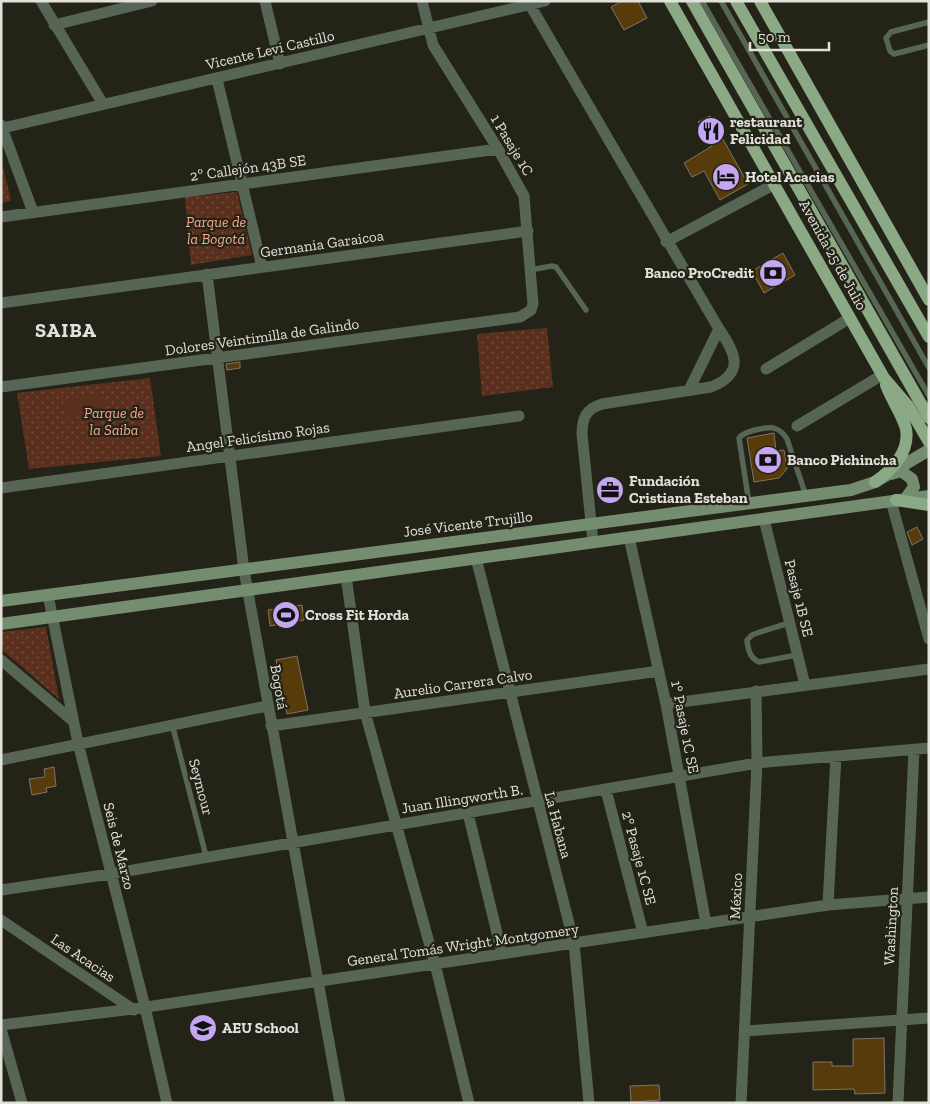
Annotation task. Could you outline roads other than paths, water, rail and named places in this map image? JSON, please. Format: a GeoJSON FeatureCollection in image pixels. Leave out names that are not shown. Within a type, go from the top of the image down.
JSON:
{"type":"FeatureCollection","features":[{"type":"Feature","properties":{"kind":"main road","name":"Avenida 25 de Julio"},"geometry":{"type":"LineString","coordinates":[[670,1],[883,377],[908,406],[929,442]]}},
{"type":"Feature","properties":{"kind":"main road"},"geometry":{"type":"LineString","coordinates":[[679,1],[714,39]]}},
{"type":"Feature","properties":{"kind":"main road","name":"Avenida 25 de Julio"},"geometry":{"type":"LineString","coordinates":[[692,1],[890,340],[929,418]]}},
{"type":"Feature","properties":{"kind":"main road"},"geometry":{"type":"LineString","coordinates":[[736,1],[929,338]]}},
{"type":"Feature","properties":{"kind":"main road"},"geometry":{"type":"LineString","coordinates":[[760,1],[929,300]]}},
{"type":"Feature","properties":{"kind":"main road"},"geometry":{"type":"LineString","coordinates":[[881,478],[896,464],[903,449],[906,435],[903,422],[892,402],[883,377]]}},
{"type":"Feature","properties":{"kind":"main road","name":"José Vicente Trujillo"},"geometry":{"type":"LineString","coordinates":[[1,601],[856,489],[881,478],[929,450]]}},
{"type":"Feature","properties":{"kind":"main road"},"geometry":{"type":"LineString","coordinates":[[881,478],[901,472],[909,475],[914,487],[898,500]]}},
{"type":"Feature","properties":{"kind":"main road"},"geometry":{"type":"LineString","coordinates":[[1,624],[929,496]]}},
{"type":"Feature","properties":{"kind":"main road"},"geometry":{"type":"LineString","coordinates":[[898,500],[929,505]]}},
{"type":"Feature","properties":{"kind":"street"},"geometry":{"type":"LineString","coordinates":[[41,1],[103,104]]}},
{"type":"Feature","properties":{"kind":"street"},"geometry":{"type":"LineString","coordinates":[[54,25],[152,1]]}},
{"type":"Feature","properties":{"kind":"street"},"geometry":{"type":"LineString","coordinates":[[265,1],[280,64]]}},
{"type":"Feature","properties":{"kind":"street","name":"1 Pasaje 1C"},"geometry":{"type":"LineString","coordinates":[[422,1],[428,29],[434,45],[498,149],[524,196],[533,304],[526,314]]}},
{"type":"Feature","properties":{"kind":"street","name":"Vicente Levi Castillo"},"geometry":{"type":"LineString","coordinates":[[2,127],[217,79],[545,1]]}},
{"type":"Feature","properties":{"kind":"street"},"geometry":{"type":"LineString","coordinates":[[530,5],[666,242],[734,355],[730,375],[725,380],[711,387],[602,404],[589,410],[582,425],[593,542]]}},
{"type":"Feature","properties":{"kind":"street"},"geometry":{"type":"LineString","coordinates":[[217,79],[262,267]]}},
{"type":"Feature","properties":{"kind":"street"},"geometry":{"type":"LineString","coordinates":[[2,127],[33,212]]}},
{"type":"Feature","properties":{"kind":"street","name":"2º Callejón 43B SE"},"geometry":{"type":"LineString","coordinates":[[1,217],[498,149]]}},
{"type":"Feature","properties":{"kind":"street"},"geometry":{"type":"LineString","coordinates":[[666,242],[775,184]]}},
{"type":"Feature","properties":{"kind":"street","name":"Germania Garaicoa"},"geometry":{"type":"LineString","coordinates":[[1,303],[528,230]]}},
{"type":"Feature","properties":{"kind":"street","name":"Bogotá"},"geometry":{"type":"LineString","coordinates":[[207,274],[247,590],[267,706],[320,981],[340,1103]]}},
{"type":"Feature","properties":{"kind":"street","name":"Dolores Veintimilla de Galindo"},"geometry":{"type":"LineString","coordinates":[[1,387],[526,314]]}},
{"type":"Feature","properties":{"kind":"street"},"geometry":{"type":"LineString","coordinates":[[766,369],[850,318]]}},
{"type":"Feature","properties":{"kind":"street"},"geometry":{"type":"LineString","coordinates":[[689,390],[718,329]]}},
{"type":"Feature","properties":{"kind":"street"},"geometry":{"type":"LineString","coordinates":[[797,426],[883,377]]}},
{"type":"Feature","properties":{"kind":"street","name":"Angel Felicísimo Rojas"},"geometry":{"type":"LineString","coordinates":[[1,488],[519,416]]}},
{"type":"Feature","properties":{"kind":"street"},"geometry":{"type":"LineString","coordinates":[[898,500],[929,639]]}},
{"type":"Feature","properties":{"kind":"street","name":"Pasaje 1B SE"},"geometry":{"type":"LineString","coordinates":[[764,519],[805,685]]}},
{"type":"Feature","properties":{"kind":"street","name":"1° Pasaje 1C SE"},"geometry":{"type":"LineString","coordinates":[[629,537],[666,704],[706,924]]}},
{"type":"Feature","properties":{"kind":"street","name":"La Habana"},"geometry":{"type":"LineString","coordinates":[[476,558],[536,802],[574,944],[589,1103]]}},
{"type":"Feature","properties":{"kind":"street"},"geometry":{"type":"LineString","coordinates":[[346,576],[365,712],[435,964],[469,1103]]}},
{"type":"Feature","properties":{"kind":"street","name":"Seis de Marzo"},"geometry":{"type":"LineString","coordinates":[[48,595],[72,721],[145,1007],[167,1103]]}},
{"type":"Feature","properties":{"kind":"street"},"geometry":{"type":"LineString","coordinates":[[1,660],[72,721]]}},
{"type":"Feature","properties":{"kind":"street"},"geometry":{"type":"LineString","coordinates":[[666,704],[929,669]]}},
{"type":"Feature","properties":{"kind":"street","name":"Aurelio Carrera Calvo"},"geometry":{"type":"LineString","coordinates":[[271,726],[658,671]]}},
{"type":"Feature","properties":{"kind":"street","name":"México"},"geometry":{"type":"LineString","coordinates":[[742,1103],[757,763],[756,691]]}},
{"type":"Feature","properties":{"kind":"street"},"geometry":{"type":"LineString","coordinates":[[1,760],[267,706]]}},
{"type":"Feature","properties":{"kind":"street","name":"Juan Illingworth B."},"geometry":{"type":"LineString","coordinates":[[1,890],[110,874],[206,856],[536,802],[757,763],[929,748]]}},
{"type":"Feature","properties":{"kind":"street","name":"Washington"},"geometry":{"type":"LineString","coordinates":[[898,1103],[914,750]]}},
{"type":"Feature","properties":{"kind":"street"},"geometry":{"type":"LineString","coordinates":[[828,905],[836,756]]}},
{"type":"Feature","properties":{"kind":"street","name":"2° Pasaje 1C SE"},"geometry":{"type":"LineString","coordinates":[[606,790],[643,933]]}},
{"type":"Feature","properties":{"kind":"street"},"geometry":{"type":"LineString","coordinates":[[468,813],[502,954]]}},
{"type":"Feature","properties":{"kind":"street","name":"General Tomás Wright Montgomery"},"geometry":{"type":"LineString","coordinates":[[1,1025],[132,1009],[828,905],[929,897]]}},
{"type":"Feature","properties":{"kind":"street","name":"Las Acacias"},"geometry":{"type":"LineString","coordinates":[[1,920],[148,1020]]}},
{"type":"Feature","properties":{"kind":"street"},"geometry":{"type":"LineString","coordinates":[[745,1031],[929,1018]]}},
{"type":"Feature","properties":{"kind":"street"},"geometry":{"type":"LineString","coordinates":[[1,1029],[22,1103]]}},
{"type":"Feature","properties":{"kind":"lane","name":"Avenida 25 de Julio"},"geometry":{"type":"LineString","coordinates":[[702,1],[890,340],[929,396]]}},
{"type":"Feature","properties":{"kind":"lane","name":"Avenida 25 de Julio"},"geometry":{"type":"LineString","coordinates":[[721,1],[929,368]]}},
{"type":"Feature","properties":{"kind":"lane"},"geometry":{"type":"LineString","coordinates":[[929,22],[891,32],[886,38],[890,51],[894,54],[929,45]]}},
{"type":"Feature","properties":{"kind":"lane"},"geometry":{"type":"LineString","coordinates":[[530,270],[556,267],[586,310]]}},
{"type":"Feature","properties":{"kind":"lane"},"geometry":{"type":"LineString","coordinates":[[749,503],[739,438],[743,434],[766,428],[782,432],[788,439],[806,496]]}},
{"type":"Feature","properties":{"kind":"lane"},"geometry":{"type":"LineString","coordinates":[[789,623],[752,635],[747,640],[747,647],[754,659],[759,662],[797,655]]}},
{"type":"Feature","properties":{"kind":"lane","name":"Seymour"},"geometry":{"type":"LineString","coordinates":[[172,724],[206,856]]}},
{"type":"Feature","properties":{"kind":"place","name":"restaurant Felicidad"},"geometry":{"type":"Point","coordinates":[711,131]}},
{"type":"Feature","properties":{"kind":"place","name":"Hotel Acacias"},"geometry":{"type":"Point","coordinates":[726,177]}},
{"type":"Feature","properties":{"kind":"place","name":"Banco ProCredit"},"geometry":{"type":"Point","coordinates":[773,273]}},
{"type":"Feature","properties":{"kind":"place","name":"Banco Pichincha"},"geometry":{"type":"Point","coordinates":[768,460]}},
{"type":"Feature","properties":{"kind":"place","name":"Fundación Cristiana Esteban"},"geometry":{"type":"Point","coordinates":[610,490]}},
{"type":"Feature","properties":{"kind":"place","name":"Cross Fit Horda"},"geometry":{"type":"Point","coordinates":[286,615]}},
{"type":"Feature","properties":{"kind":"place","name":"AEU School"},"geometry":{"type":"Point","coordinates":[203,1028]}},
{"type":"Feature","properties":{"kind":"district","name":"SAIBA"},"geometry":{"type":"Point","coordinates":[66,330]}},
{"type":"Feature","properties":{"kind":"park label","name":"Parque de la Bogotá"},"geometry":{"type":"Point","coordinates":[216,230]}},
{"type":"Feature","properties":{"kind":"park label","name":"Parque de la Saiba"},"geometry":{"type":"Point","coordinates":[114,422]}}]}
